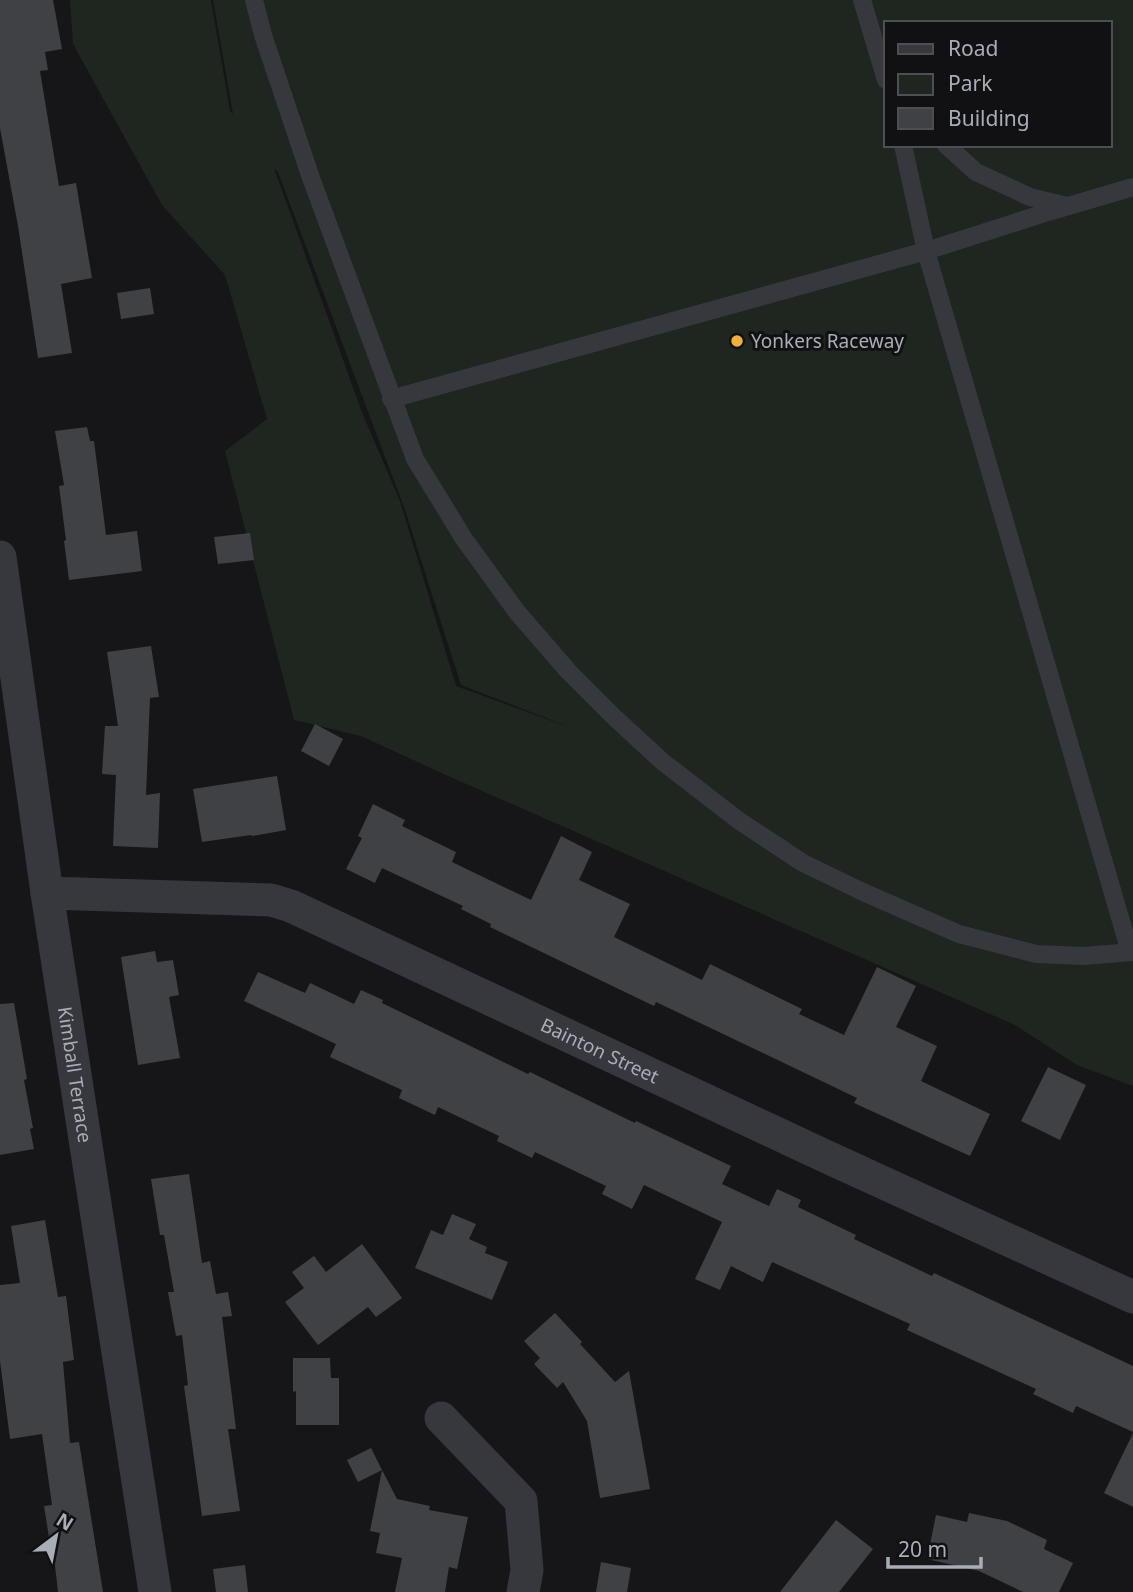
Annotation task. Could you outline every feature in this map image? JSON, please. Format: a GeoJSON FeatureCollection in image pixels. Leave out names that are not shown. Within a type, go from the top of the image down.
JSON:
{"type":"FeatureCollection","features":[{"type":"Feature","properties":{"kind":"street","name":"Kimball Terrace"},"geometry":{"type":"LineString","coordinates":[[0,557],[47,893],[155,1592]]}},
{"type":"Feature","properties":{"kind":"street","name":"Bainton Street"},"geometry":{"type":"LineString","coordinates":[[47,893],[271,900],[291,906],[1133,1297]]}},
{"type":"Feature","properties":{"kind":"street"},"geometry":{"type":"LineString","coordinates":[[441,1418],[521,1501],[527,1570],[523,1592]]}},
{"type":"Feature","properties":{"kind":"lane"},"geometry":{"type":"LineString","coordinates":[[254,0],[308,171],[415,459],[464,539],[517,612],[568,671],[663,762],[738,820],[803,863],[959,934],[1036,954],[1083,956],[1132,952],[926,251],[903,147]]}},
{"type":"Feature","properties":{"kind":"lane"},"geometry":{"type":"LineString","coordinates":[[862,0],[884,73]]}},
{"type":"Feature","properties":{"kind":"lane"},"geometry":{"type":"LineString","coordinates":[[948,147],[976,172],[1030,197],[1066,206]]}},
{"type":"Feature","properties":{"kind":"lane"},"geometry":{"type":"LineString","coordinates":[[391,399],[926,251],[1133,187]]}},
{"type":"Feature","properties":{"kind":"green space","name":"Yonkers Raceway"},"geometry":{"type":"Polygon","coordinates":[[[70,0],[211,0],[230,111],[233,114],[213,0],[1133,0],[1133,1086],[1077,1065],[1015,1025],[361,736],[294,720],[225,451],[267,419],[225,275],[162,205],[73,44],[70,0]],[[274,168],[363,415],[400,501],[456,686],[574,729],[461,685],[405,510],[278,172],[274,168]]]}},
{"type":"Feature","properties":{"kind":"building"},"geometry":{"type":"Polygon","coordinates":[[[0,0],[53,0],[62,49],[45,52],[48,70],[40,71],[59,186],[76,183],[92,278],[61,284],[72,353],[38,358],[0,128],[0,0]]]}},
{"type":"Feature","properties":{"kind":"building"},"geometry":{"type":"Polygon","coordinates":[[[150,288],[154,314],[121,319],[117,293],[150,288]]]}},
{"type":"Feature","properties":{"kind":"building"},"geometry":{"type":"Polygon","coordinates":[[[87,427],[90,441],[94,441],[106,535],[137,531],[142,571],[69,580],[59,486],[64,485],[55,431],[87,427]]]}},
{"type":"Feature","properties":{"kind":"building"},"geometry":{"type":"Polygon","coordinates":[[[250,533],[254,560],[218,564],[214,537],[250,533]]]}},
{"type":"Feature","properties":{"kind":"building"},"geometry":{"type":"Polygon","coordinates":[[[151,646],[159,697],[150,698],[146,795],[160,793],[158,848],[113,846],[116,775],[102,774],[105,726],[118,726],[107,652],[151,646]]]}},
{"type":"Feature","properties":{"kind":"building"},"geometry":{"type":"Polygon","coordinates":[[[315,724],[343,739],[329,766],[301,751],[315,724]]]}},
{"type":"Feature","properties":{"kind":"building"},"geometry":{"type":"Polygon","coordinates":[[[277,776],[286,830],[202,842],[193,789],[277,776]]]}},
{"type":"Feature","properties":{"kind":"building"},"geometry":{"type":"Polygon","coordinates":[[[373,804],[405,820],[402,826],[456,852],[452,862],[531,900],[561,836],[592,852],[579,880],[630,904],[614,937],[702,980],[710,964],[802,1009],[799,1014],[844,1035],[877,967],[916,986],[896,1027],[937,1046],[921,1081],[990,1114],[970,1156],[854,1103],[857,1098],[721,1033],[656,1002],[654,1006],[490,927],[491,924],[461,909],[463,906],[382,868],[375,883],[346,869],[362,838],[358,836],[373,804]]]}},
{"type":"Feature","properties":{"kind":"building"},"geometry":{"type":"Polygon","coordinates":[[[155,951],[157,962],[173,960],[179,995],[169,997],[180,1058],[138,1065],[121,957],[155,951]]]}},
{"type":"Feature","properties":{"kind":"building"},"geometry":{"type":"Polygon","coordinates":[[[258,972],[305,993],[310,983],[354,1004],[361,990],[383,1000],[382,1003],[528,1074],[530,1072],[731,1166],[722,1184],[769,1206],[777,1189],[801,1200],[798,1207],[856,1235],[854,1239],[932,1276],[934,1273],[1133,1366],[1133,1432],[1076,1406],[1073,1413],[1033,1394],[1036,1389],[907,1330],[910,1324],[772,1262],[763,1282],[731,1266],[720,1290],[695,1279],[722,1222],[644,1185],[632,1209],[602,1194],[606,1186],[535,1152],[532,1158],[497,1141],[499,1136],[438,1107],[435,1115],[399,1098],[402,1090],[330,1057],[336,1044],[244,1001],[258,972]]]}},
{"type":"Feature","properties":{"kind":"building"},"geometry":{"type":"Polygon","coordinates":[[[14,1003],[27,1079],[24,1080],[34,1149],[0,1155],[0,1004],[14,1003]]]}},
{"type":"Feature","properties":{"kind":"building"},"geometry":{"type":"Polygon","coordinates":[[[1048,1067],[1086,1085],[1060,1140],[1021,1121],[1048,1067]]]}},
{"type":"Feature","properties":{"kind":"building"},"geometry":{"type":"Polygon","coordinates":[[[189,1174],[202,1263],[210,1261],[216,1294],[228,1292],[232,1316],[222,1317],[236,1429],[228,1429],[240,1511],[202,1516],[184,1386],[188,1385],[182,1335],[176,1336],[168,1292],[174,1292],[164,1235],[160,1235],[151,1179],[189,1174]]]}},
{"type":"Feature","properties":{"kind":"building"},"geometry":{"type":"Polygon","coordinates":[[[452,1214],[476,1224],[469,1239],[487,1247],[485,1253],[508,1262],[492,1300],[415,1268],[431,1230],[443,1235],[452,1214]]]}},
{"type":"Feature","properties":{"kind":"building"},"geometry":{"type":"Polygon","coordinates":[[[45,1220],[58,1297],[66,1296],[74,1360],[63,1362],[70,1443],[79,1442],[103,1592],[58,1592],[44,1506],[52,1505],[42,1434],[10,1439],[0,1361],[0,1285],[20,1283],[11,1226],[45,1220]]]}},
{"type":"Feature","properties":{"kind":"building"},"geometry":{"type":"Polygon","coordinates":[[[362,1244],[402,1298],[376,1317],[368,1307],[318,1345],[285,1302],[304,1288],[292,1272],[314,1256],[326,1272],[362,1244]]]}},
{"type":"Feature","properties":{"kind":"building"},"geometry":{"type":"Polygon","coordinates":[[[555,1313],[615,1382],[629,1371],[650,1489],[600,1498],[587,1421],[563,1382],[557,1388],[534,1364],[540,1358],[524,1341],[555,1313]]]}},
{"type":"Feature","properties":{"kind":"building"},"geometry":{"type":"Polygon","coordinates":[[[293,1358],[330,1358],[331,1378],[339,1378],[339,1425],[296,1425],[293,1358]]]}},
{"type":"Feature","properties":{"kind":"building"},"geometry":{"type":"Polygon","coordinates":[[[1133,1433],[1133,1507],[1104,1493],[1133,1433]]]}},
{"type":"Feature","properties":{"kind":"building"},"geometry":{"type":"Polygon","coordinates":[[[371,1448],[382,1470],[358,1482],[347,1460],[371,1448]]]}},
{"type":"Feature","properties":{"kind":"building"},"geometry":{"type":"Polygon","coordinates":[[[382,1470],[397,1499],[430,1506],[429,1510],[468,1517],[457,1569],[449,1567],[445,1592],[395,1592],[402,1558],[376,1553],[380,1533],[370,1531],[382,1470]]]}},
{"type":"Feature","properties":{"kind":"building"},"geometry":{"type":"Polygon","coordinates":[[[969,1513],[1007,1521],[1047,1540],[1044,1549],[1073,1563],[1059,1592],[1023,1592],[979,1571],[927,1559],[936,1515],[967,1522],[969,1513]]]}},
{"type":"Feature","properties":{"kind":"building"},"geometry":{"type":"Polygon","coordinates":[[[836,1520],[873,1549],[839,1592],[780,1592],[836,1520]]]}},
{"type":"Feature","properties":{"kind":"building"},"geometry":{"type":"Polygon","coordinates":[[[601,1562],[631,1568],[627,1592],[596,1592],[601,1562]]]}},
{"type":"Feature","properties":{"kind":"building"},"geometry":{"type":"Polygon","coordinates":[[[245,1565],[248,1592],[216,1592],[213,1569],[245,1565]]]}},
{"type":"Feature","properties":{"kind":"place","name":"Yonkers Raceway"},"geometry":{"type":"Point","coordinates":[737,341]}}]}
